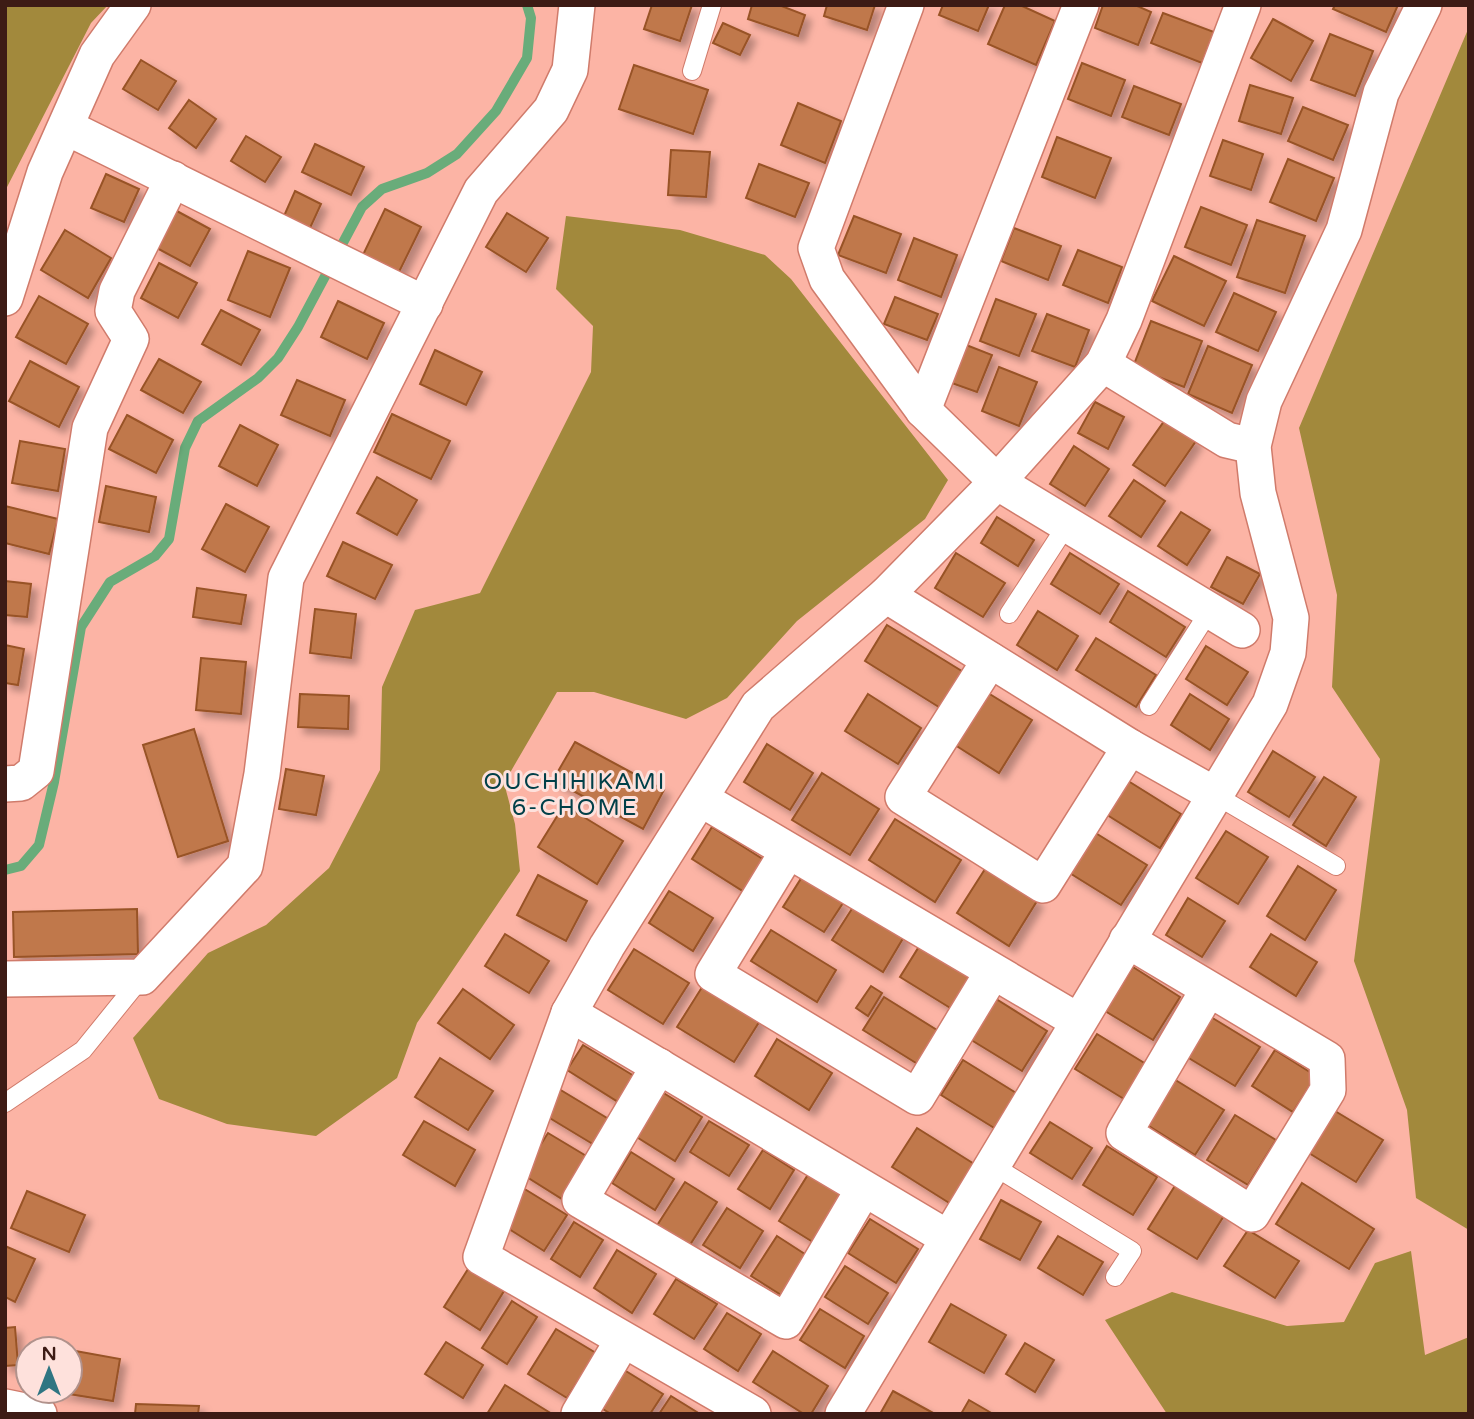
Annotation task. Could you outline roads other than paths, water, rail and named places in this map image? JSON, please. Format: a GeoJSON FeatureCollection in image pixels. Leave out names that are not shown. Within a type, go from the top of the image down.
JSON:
{"type":"FeatureCollection","features":[{"type":"Feature","properties":{"kind":"street"},"geometry":{"type":"LineString","coordinates":[[5,298],[45,172],[97,55],[133,5]]}},
{"type":"Feature","properties":{"kind":"street"},"geometry":{"type":"LineString","coordinates":[[5,979],[142,977],[245,866],[262,774],[286,578],[481,191],[551,110],[570,70],[577,5]]}},
{"type":"Feature","properties":{"kind":"street"},"geometry":{"type":"LineString","coordinates":[[906,5],[816,248],[827,279],[923,410],[997,482],[1242,631]]}},
{"type":"Feature","properties":{"kind":"street"},"geometry":{"type":"LineString","coordinates":[[923,410],[1081,5]]}},
{"type":"Feature","properties":{"kind":"street"},"geometry":{"type":"LineString","coordinates":[[739,1410],[481,1257],[569,1013],[607,946],[758,706],[886,595],[997,482],[1103,364],[1124,320],[1243,5]]}},
{"type":"Feature","properties":{"kind":"street"},"geometry":{"type":"LineString","coordinates":[[843,1414],[1270,704],[1288,653],[1291,618],[1258,493],[1253,446],[1264,401],[1344,230],[1381,93],[1424,5]]}},
{"type":"Feature","properties":{"kind":"street"},"geometry":{"type":"LineString","coordinates":[[66,127],[425,304]]}},
{"type":"Feature","properties":{"kind":"street"},"geometry":{"type":"LineString","coordinates":[[5,785],[21,783],[36,771],[90,428],[131,339],[113,311],[117,290],[173,179]]}},
{"type":"Feature","properties":{"kind":"street"},"geometry":{"type":"LineString","coordinates":[[1103,364],[1227,440],[1253,446]]}},
{"type":"Feature","properties":{"kind":"street"},"geometry":{"type":"LineString","coordinates":[[886,595],[1130,747],[1217,796]]}},
{"type":"Feature","properties":{"kind":"street"},"geometry":{"type":"LineString","coordinates":[[990,660],[903,797],[1043,885],[1130,747]]}},
{"type":"Feature","properties":{"kind":"street"},"geometry":{"type":"LineString","coordinates":[[701,799],[992,973],[1079,1021]]}},
{"type":"Feature","properties":{"kind":"street"},"geometry":{"type":"LineString","coordinates":[[788,851],[713,974],[917,1097],[992,973]]}},
{"type":"Feature","properties":{"kind":"street"},"geometry":{"type":"LineString","coordinates":[[1127,940],[1327,1059],[1328,1090],[1252,1214],[1124,1133],[1208,990]]}},
{"type":"Feature","properties":{"kind":"street"},"geometry":{"type":"LineString","coordinates":[[569,1013],[863,1190],[948,1238]]}},
{"type":"Feature","properties":{"kind":"street"},"geometry":{"type":"LineString","coordinates":[[659,1066],[580,1200],[786,1321],[863,1190]]}},
{"type":"Feature","properties":{"kind":"street"},"geometry":{"type":"LineString","coordinates":[[579,1414],[623,1340]]}},
{"type":"Feature","properties":{"kind":"street"},"geometry":{"type":"LineString","coordinates":[[5,1407],[39,1414]]}},
{"type":"Feature","properties":{"kind":"lane"},"geometry":{"type":"LineString","coordinates":[[692,71],[712,5]]}},
{"type":"Feature","properties":{"kind":"lane"},"geometry":{"type":"LineString","coordinates":[[1009,614],[1068,523]]}},
{"type":"Feature","properties":{"kind":"lane"},"geometry":{"type":"LineString","coordinates":[[1149,706],[1210,610]]}},
{"type":"Feature","properties":{"kind":"lane"},"geometry":{"type":"LineString","coordinates":[[1217,796],[1336,866]]}},
{"type":"Feature","properties":{"kind":"lane"},"geometry":{"type":"LineString","coordinates":[[5,1102],[83,1050],[142,977]]}},
{"type":"Feature","properties":{"kind":"lane"},"geometry":{"type":"LineString","coordinates":[[992,1164],[1132,1251],[1115,1277]]}},
{"type":"Feature","properties":{"kind":"waterway"},"geometry":{"type":"LineString","coordinates":[[5,870],[21,866],[39,845],[54,782],[81,627],[110,582],[155,556],[169,539],[185,448],[198,421],[258,378],[278,358],[298,327],[362,207],[382,189],[427,173],[457,154],[496,111],[527,58],[531,18],[527,5]]}},
{"type":"Feature","properties":{"kind":"district","name":"OUCHIHIKAMI 6-CHOME"},"geometry":{"type":"Point","coordinates":[575,794]}}]}
